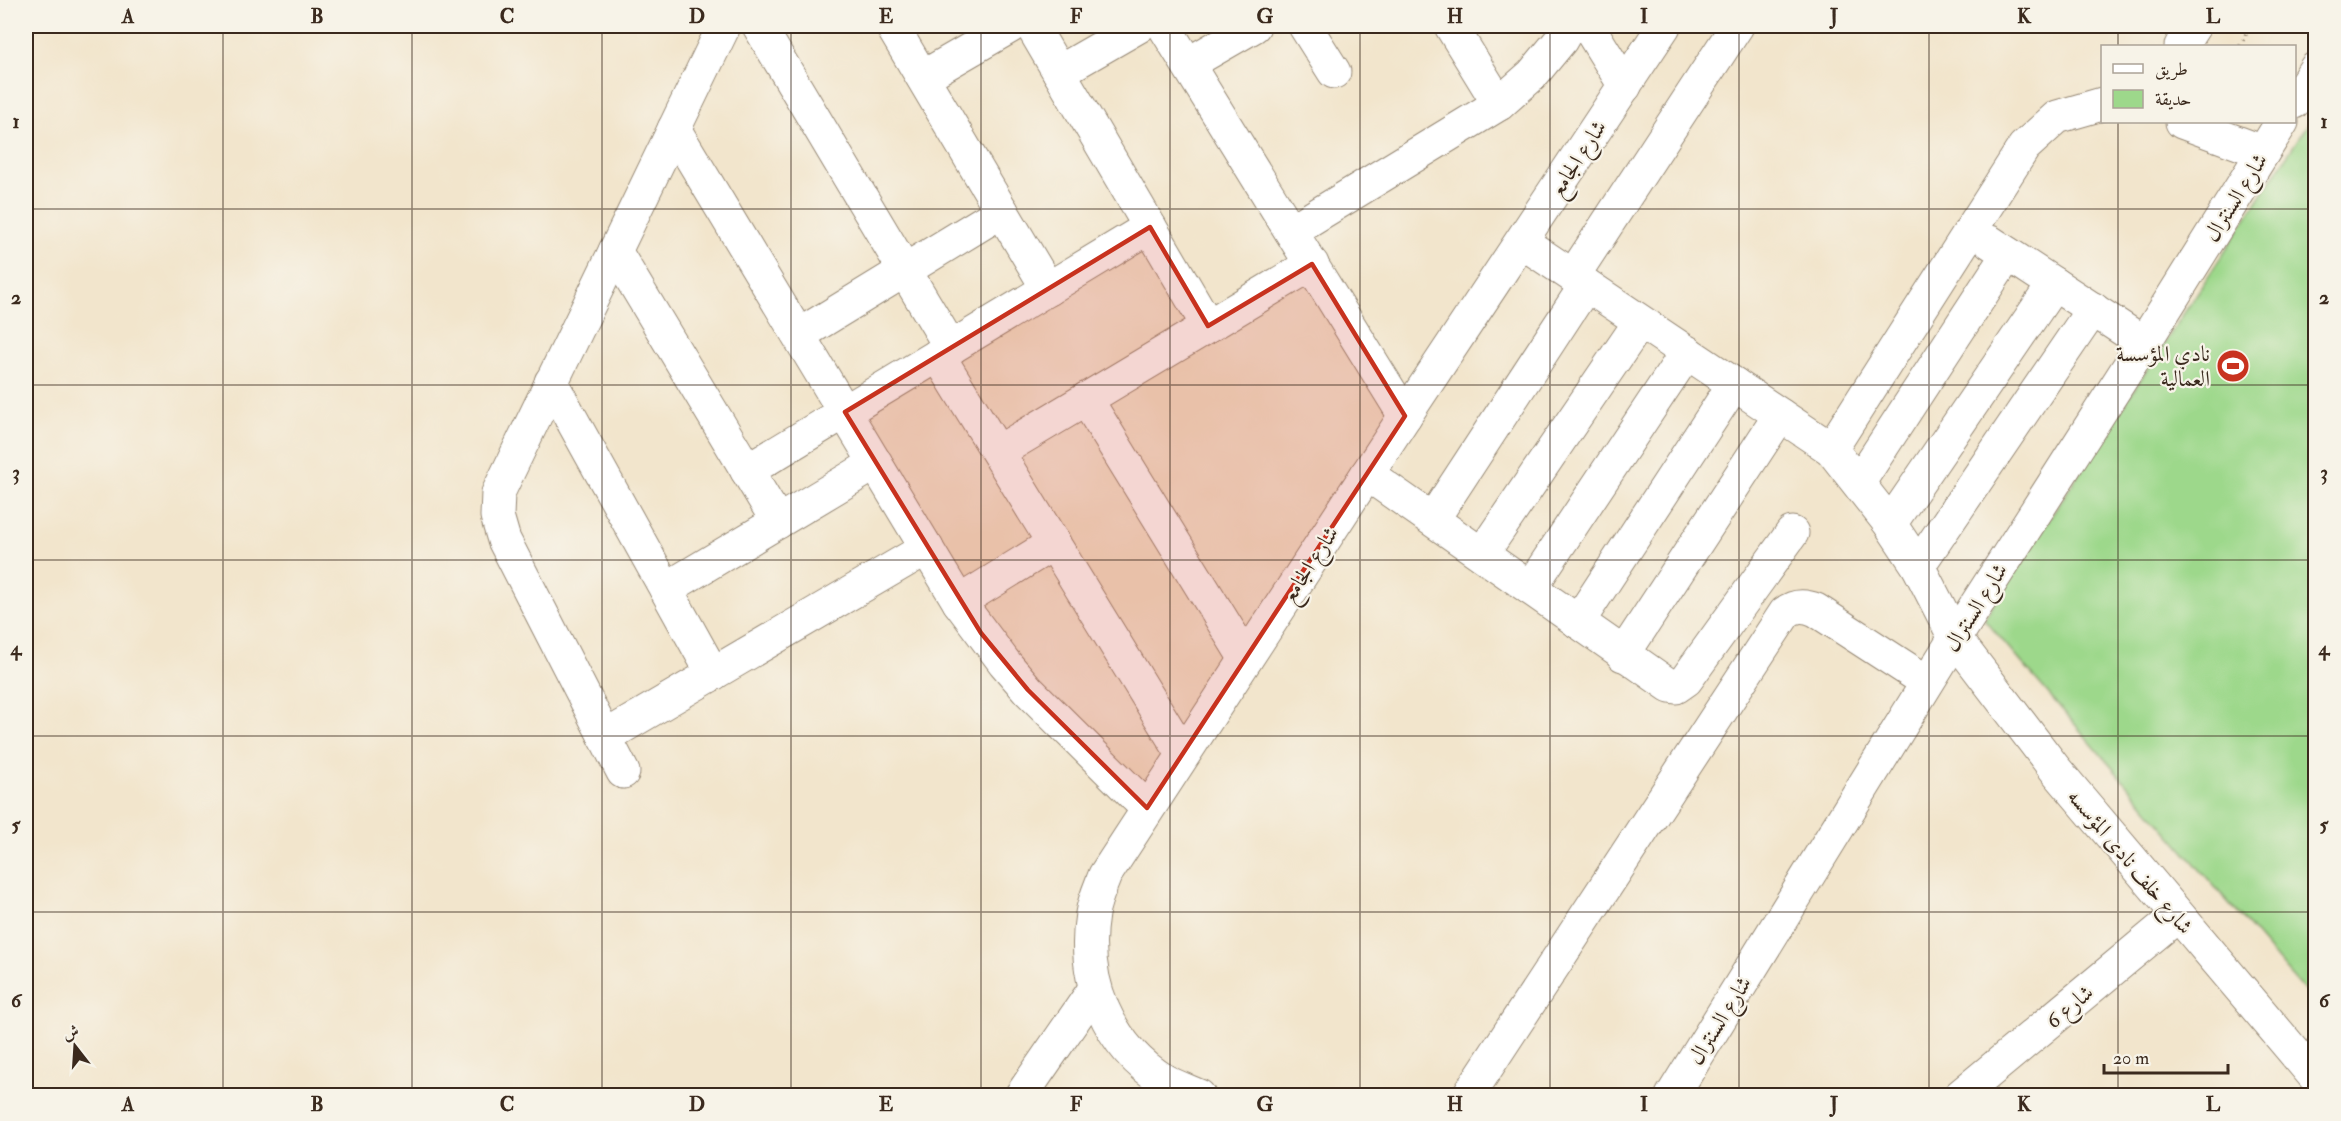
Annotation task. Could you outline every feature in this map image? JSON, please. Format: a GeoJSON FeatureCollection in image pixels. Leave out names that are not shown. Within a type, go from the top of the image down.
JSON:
{"type":"FeatureCollection","features":[{"type":"Feature","properties":{"kind":"street"},"geometry":{"type":"LineString","coordinates":[[624,772],[504,540],[496,516],[498,493],[724,26]]}},
{"type":"Feature","properties":{"kind":"street"},"geometry":{"type":"LineString","coordinates":[[759,26],[904,271],[944,352],[998,452],[1183,754]]}},
{"type":"Feature","properties":{"kind":"street"},"geometry":{"type":"LineString","coordinates":[[892,26],[1048,289]]}},
{"type":"Feature","properties":{"kind":"street"},"geometry":{"type":"LineString","coordinates":[[923,77],[1011,26]]}},
{"type":"Feature","properties":{"kind":"street"},"geometry":{"type":"LineString","coordinates":[[1032,26],[1208,326]]}},
{"type":"Feature","properties":{"kind":"street"},"geometry":{"type":"LineString","coordinates":[[1059,72],[1138,26]]}},
{"type":"Feature","properties":{"kind":"street"},"geometry":{"type":"LineString","coordinates":[[1164,26],[1405,416]]}},
{"type":"Feature","properties":{"kind":"street"},"geometry":{"type":"LineString","coordinates":[[1188,64],[1254,26]]}},
{"type":"Feature","properties":{"kind":"street"},"geometry":{"type":"LineString","coordinates":[[1305,26],[1334,72]]}},
{"type":"Feature","properties":{"kind":"street"},"geometry":{"type":"LineString","coordinates":[[1451,26],[1499,104]]}},
{"type":"Feature","properties":{"kind":"street"},"geometry":{"type":"LineString","coordinates":[[1291,231],[1499,104],[1532,75],[1569,26]]}},
{"type":"Feature","properties":{"kind":"street"},"geometry":{"type":"LineString","coordinates":[[1588,26],[1624,86]]}},
{"type":"Feature","properties":{"kind":"street","name":"شارع الجامع"},"geometry":{"type":"LineString","coordinates":[[1199,1095],[1166,1081],[1135,1057],[1110,1026],[1094,990],[1088,951],[1092,912],[1105,875],[1405,416],[1664,26]]}},
{"type":"Feature","properties":{"kind":"street"},"geometry":{"type":"LineString","coordinates":[[1433,519],[1737,26]]}},
{"type":"Feature","properties":{"kind":"street"},"geometry":{"type":"LineString","coordinates":[[2182,45],[2194,26]]}},
{"type":"Feature","properties":{"kind":"street"},"geometry":{"type":"LineString","coordinates":[[2296,100],[2316,68]]}},
{"type":"Feature","properties":{"kind":"street"},"geometry":{"type":"LineString","coordinates":[[1831,449],[2024,147],[2057,117],[2101,105]]}},
{"type":"Feature","properties":{"kind":"street"},"geometry":{"type":"LineString","coordinates":[[2185,123],[2263,152]]}},
{"type":"Feature","properties":{"kind":"street","name":"شارع السنترال"},"geometry":{"type":"LineString","coordinates":[[1672,1095],[1955,638],[2281,123]]}},
{"type":"Feature","properties":{"kind":"street"},"geometry":{"type":"LineString","coordinates":[[674,129],[959,602],[1028,690],[1147,808]]}},
{"type":"Feature","properties":{"kind":"street"},"geometry":{"type":"LineString","coordinates":[[799,336],[1002,211]]}},
{"type":"Feature","properties":{"kind":"street"},"geometry":{"type":"LineString","coordinates":[[747,471],[1150,227]]}},
{"type":"Feature","properties":{"kind":"street"},"geometry":{"type":"LineString","coordinates":[[1971,229],[2144,343]]}},
{"type":"Feature","properties":{"kind":"street","name":"شارع خلف نادى المؤسسه"},"geometry":{"type":"LineString","coordinates":[[1522,242],[1831,449],[1859,482],[1918,566],[1955,638],[2055,769],[2316,1078]]}},
{"type":"Feature","properties":{"kind":"street"},"geometry":{"type":"LineString","coordinates":[[615,251],[778,522]]}},
{"type":"Feature","properties":{"kind":"street"},"geometry":{"type":"LineString","coordinates":[[1859,482],[2008,254]]}},
{"type":"Feature","properties":{"kind":"street"},"geometry":{"type":"LineString","coordinates":[[998,452],[1312,264]]}},
{"type":"Feature","properties":{"kind":"street"},"geometry":{"type":"LineString","coordinates":[[1890,524],[2054,284]]}},
{"type":"Feature","properties":{"kind":"street"},"geometry":{"type":"LineString","coordinates":[[1918,566],[2093,309]]}},
{"type":"Feature","properties":{"kind":"street"},"geometry":{"type":"LineString","coordinates":[[1482,554],[1640,322]]}},
{"type":"Feature","properties":{"kind":"street"},"geometry":{"type":"LineString","coordinates":[[1530,588],[1687,352]]}},
{"type":"Feature","properties":{"kind":"street"},"geometry":{"type":"LineString","coordinates":[[551,382],[714,674]]}},
{"type":"Feature","properties":{"kind":"street"},"geometry":{"type":"LineString","coordinates":[[1578,622],[1734,384]]}},
{"type":"Feature","properties":{"kind":"street"},"geometry":{"type":"LineString","coordinates":[[1086,399],[1246,659]]}},
{"type":"Feature","properties":{"kind":"street"},"geometry":{"type":"LineString","coordinates":[[1623,655],[1780,415]]}},
{"type":"Feature","properties":{"kind":"street"},"geometry":{"type":"LineString","coordinates":[[666,589],[876,463]]}},
{"type":"Feature","properties":{"kind":"street"},"geometry":{"type":"LineString","coordinates":[[1367,474],[1664,684],[1676,687],[1682,684],[1792,533]]}},
{"type":"Feature","properties":{"kind":"street"},"geometry":{"type":"LineString","coordinates":[[959,602],[1054,543]]}},
{"type":"Feature","properties":{"kind":"street"},"geometry":{"type":"LineString","coordinates":[[605,737],[927,548]]}},
{"type":"Feature","properties":{"kind":"street"},"geometry":{"type":"LineString","coordinates":[[1468,1095],[1785,612],[1800,606],[1816,610],[1928,682]]}},
{"type":"Feature","properties":{"kind":"street","name":"شارع 6"},"geometry":{"type":"LineString","coordinates":[[1960,1095],[2177,916]]}},
{"type":"Feature","properties":{"kind":"street"},"geometry":{"type":"LineString","coordinates":[[1021,1095],[1094,990]]}},
{"type":"Feature","properties":{"kind":"path"},"geometry":{"type":"LineString","coordinates":[[2240,45],[2250,26]]}},
{"type":"Feature","properties":{"kind":"highlighted area"},"geometry":{"type":"Polygon","coordinates":[[[1150,227],[1208,326],[1312,264],[1405,416],[1147,808],[1028,690],[981,633],[845,412],[1150,227]]]}},
{"type":"Feature","properties":{"kind":"green space","name":"نادي المؤسسة العمالية"},"geometry":{"type":"Polygon","coordinates":[[[2315,113],[2315,1003],[1984,619],[2315,113]]]}},
{"type":"Feature","properties":{"kind":"place","name":"نادي المؤسسة العمالية"},"geometry":{"type":"Point","coordinates":[2233,366]}}]}
